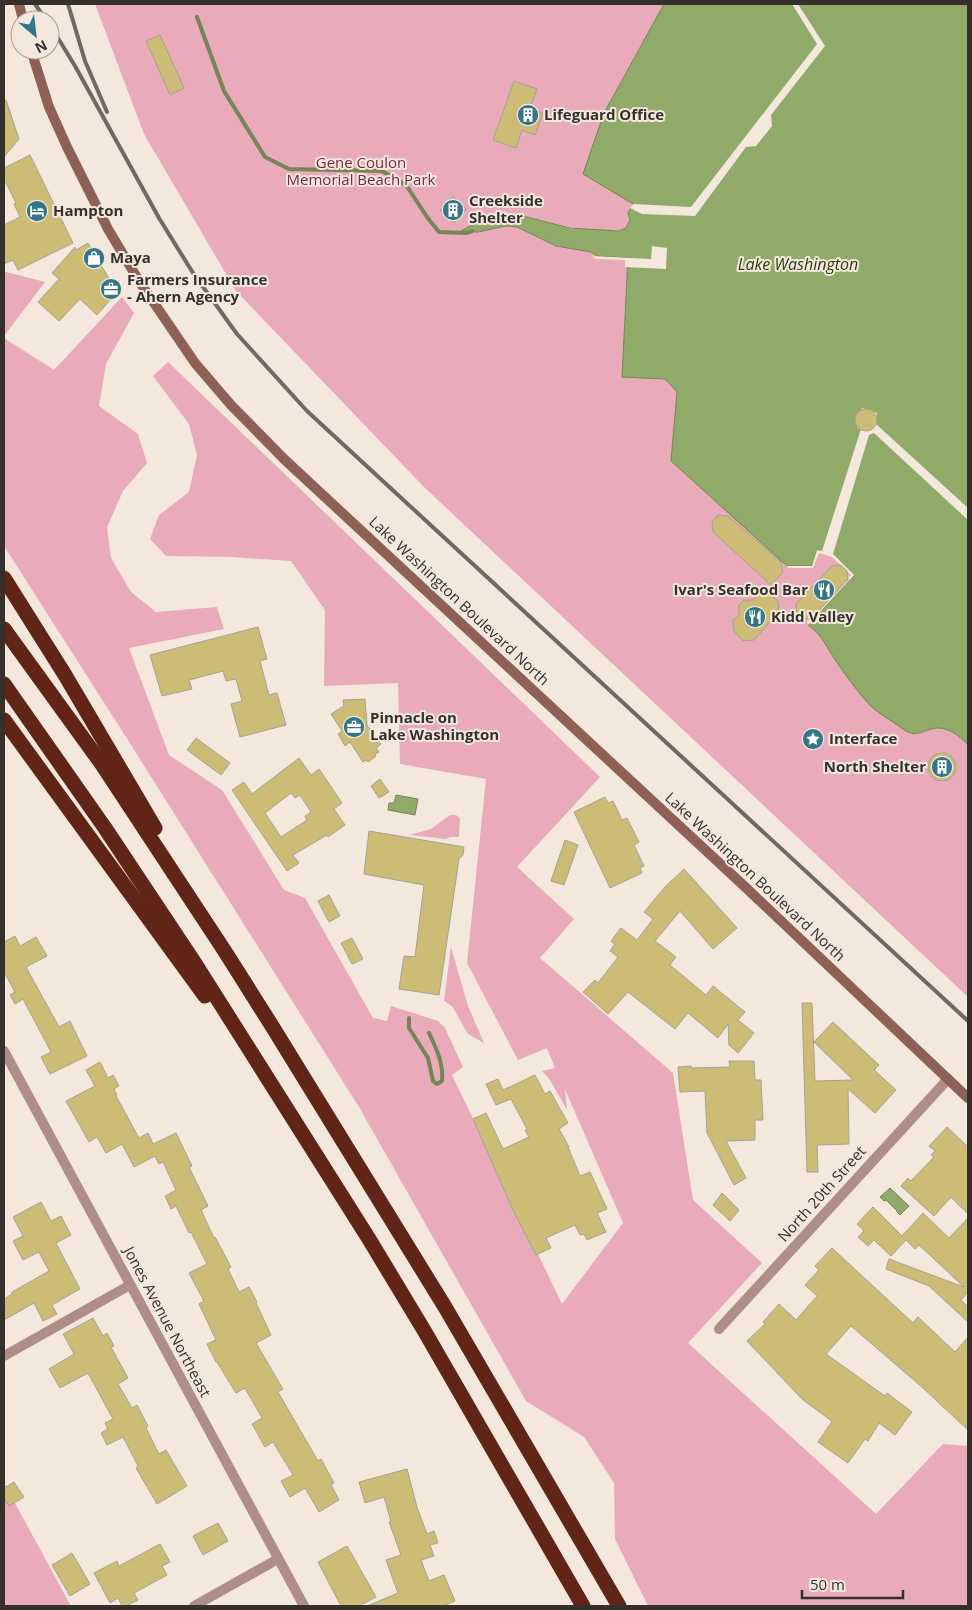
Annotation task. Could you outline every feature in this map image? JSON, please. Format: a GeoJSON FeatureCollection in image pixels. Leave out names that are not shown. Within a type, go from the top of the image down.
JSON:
{"type":"FeatureCollection","features":[{"type":"Feature","properties":{"kind":"highway"},"geometry":{"type":"LineString","coordinates":[[4,578],[128,780],[224,950]]}},
{"type":"Feature","properties":{"kind":"highway"},"geometry":{"type":"LineString","coordinates":[[4,629],[101,762],[224,950],[440,1300],[619,1606]]}},
{"type":"Feature","properties":{"kind":"highway"},"geometry":{"type":"LineString","coordinates":[[4,684],[105,828],[196,965],[369,1239],[425,1332],[582,1606]]}},
{"type":"Feature","properties":{"kind":"highway"},"geometry":{"type":"LineString","coordinates":[[4,720],[276,1092]]}},
{"type":"Feature","properties":{"kind":"street","name":"Lake Washington Boulevard North"},"geometry":{"type":"LineString","coordinates":[[33,60],[49,107],[108,229],[143,288],[195,363],[231,405],[284,459],[742,884],[968,1098]]}},
{"type":"Feature","properties":{"kind":"street","name":"Jones Avenue Northeast"},"geometry":{"type":"LineString","coordinates":[[4,1051],[304,1606]]}},
{"type":"Feature","properties":{"kind":"street","name":"North 20th Street"},"geometry":{"type":"LineString","coordinates":[[719,1329],[948,1079]]}},
{"type":"Feature","properties":{"kind":"street"},"geometry":{"type":"LineString","coordinates":[[4,1356],[130,1285]]}},
{"type":"Feature","properties":{"kind":"street"},"geometry":{"type":"LineString","coordinates":[[194,1606],[278,1559]]}},
{"type":"Feature","properties":{"kind":"green space","name":"Gene Coulon Memorial Beach Park"},"geometry":{"type":"Polygon","coordinates":[[[95,4],[664,4],[604,113],[633,204],[628,213],[630,220],[626,228],[603,231],[590,230],[524,216],[556,246],[591,252],[597,256],[628,258],[622,377],[665,379],[677,392],[672,461],[817,550],[833,555],[854,575],[808,625],[817,631],[835,660],[867,703],[917,734],[941,728],[956,735],[968,745],[968,997],[424,487],[236,291],[144,134],[95,4]]]}},
{"type":"Feature","properties":{"kind":"green space"},"geometry":{"type":"Polygon","coordinates":[[[4,273],[45,282],[4,336],[4,273]]]}},
{"type":"Feature","properties":{"kind":"green space"},"geometry":{"type":"Polygon","coordinates":[[[122,297],[134,313],[106,364],[99,406],[138,434],[147,463],[123,491],[107,527],[111,558],[131,592],[156,612],[217,607],[224,629],[129,648],[169,755],[222,790],[284,890],[305,898],[373,1018],[387,1021],[391,1006],[438,1021],[445,1028],[463,1067],[452,1075],[562,1304],[623,1223],[565,1089],[567,1110],[550,1080],[542,1071],[555,1068],[547,1048],[518,1060],[467,963],[486,779],[400,764],[398,683],[324,686],[325,610],[291,561],[232,557],[166,556],[150,539],[159,515],[189,492],[197,455],[189,424],[153,376],[168,362],[600,777],[517,867],[574,919],[540,958],[673,1073],[693,1200],[762,1263],[688,1343],[876,1514],[943,1444],[968,1446],[968,1606],[648,1606],[615,1539],[614,1483],[584,1437],[526,1401],[359,1107],[4,546],[4,338],[54,370],[122,297]]]}},
{"type":"Feature","properties":{"kind":"green space"},"geometry":{"type":"Polygon","coordinates":[[[450,815],[456,815],[460,818],[459,837],[446,839],[410,835],[431,829],[450,815]]]}},
{"type":"Feature","properties":{"kind":"green space"},"geometry":{"type":"Polygon","coordinates":[[[451,947],[468,1006],[484,1043],[468,1034],[452,1006],[444,1001],[451,947]]]}},
{"type":"Feature","properties":{"kind":"green space"},"geometry":{"type":"Polygon","coordinates":[[[4,1483],[71,1606],[4,1606],[4,1483]]]}},
{"type":"Feature","properties":{"kind":"water","name":"Lake Washington"},"geometry":{"type":"Polygon","coordinates":[[[664,4],[968,4],[968,745],[955,734],[943,728],[934,728],[917,734],[908,732],[878,712],[858,692],[821,637],[808,625],[854,576],[833,555],[817,550],[812,566],[787,566],[671,461],[677,392],[665,379],[622,377],[628,258],[597,256],[591,252],[556,246],[517,227],[506,226],[478,232],[461,231],[484,218],[513,215],[570,228],[618,231],[626,228],[630,220],[628,213],[633,204],[583,174],[604,113],[664,4]]]}},
{"type":"Feature","properties":{"kind":"water"},"geometry":{"type":"Polygon","coordinates":[[[396,795],[418,799],[415,815],[388,810],[389,803],[394,803],[396,795]]]}},
{"type":"Feature","properties":{"kind":"water"},"geometry":{"type":"Polygon","coordinates":[[[890,1188],[909,1206],[900,1215],[886,1200],[884,1201],[880,1197],[890,1188]]]}},
{"type":"Feature","properties":{"kind":"pier"},"geometry":{"type":"Polygon","coordinates":[[[792,4],[798,4],[825,46],[771,115],[772,126],[756,146],[746,147],[695,216],[642,214],[630,208],[633,204],[691,207],[817,44],[792,4]]]}},
{"type":"Feature","properties":{"kind":"pier"},"geometry":{"type":"Polygon","coordinates":[[[652,246],[667,248],[666,269],[625,267],[625,260],[596,259],[592,256],[651,259],[652,246]]]}},
{"type":"Feature","properties":{"kind":"pier"},"geometry":{"type":"Polygon","coordinates":[[[862,408],[877,413],[876,424],[968,508],[968,520],[874,433],[869,435],[833,554],[854,575],[808,625],[807,622],[851,575],[832,557],[819,553],[813,568],[788,568],[787,566],[812,566],[817,550],[822,551],[861,429],[857,428],[862,408]]]}},
{"type":"Feature","properties":{"kind":"building"},"geometry":{"type":"Polygon","coordinates":[[[160,35],[184,88],[170,95],[146,41],[160,35]]]}},
{"type":"Feature","properties":{"kind":"building","name":"Lifeguard Office"},"geometry":{"type":"Polygon","coordinates":[[[514,81],[537,89],[530,108],[543,113],[535,135],[522,130],[516,148],[493,140],[514,81]]]}},
{"type":"Feature","properties":{"kind":"building"},"geometry":{"type":"Polygon","coordinates":[[[4,100],[6,100],[19,139],[4,157],[4,100]]]}},
{"type":"Feature","properties":{"kind":"building","name":"Hampton"},"geometry":{"type":"Polygon","coordinates":[[[30,155],[73,243],[18,270],[13,260],[4,264],[4,225],[20,217],[14,204],[16,203],[4,179],[4,168],[30,155]]]}},
{"type":"Feature","properties":{"kind":"building","name":"Creekside Shelter"},"geometry":{"type":"Polygon","coordinates":[[[453,196],[466,209],[454,223],[440,210],[453,196]]]}},
{"type":"Feature","properties":{"kind":"building"},"geometry":{"type":"Polygon","coordinates":[[[88,243],[117,292],[97,315],[80,299],[59,321],[38,302],[59,279],[52,273],[75,247],[76,250],[88,243]]]}},
{"type":"Feature","properties":{"kind":"building"},"geometry":{"type":"Polygon","coordinates":[[[866,409],[876,416],[877,420],[870,430],[866,431],[856,424],[855,420],[862,410],[866,409]]]}},
{"type":"Feature","properties":{"kind":"building"},"geometry":{"type":"Polygon","coordinates":[[[718,515],[728,516],[781,562],[783,572],[771,585],[713,532],[712,522],[718,515]]]}},
{"type":"Feature","properties":{"kind":"building","name":"Ivar's Seafood Bar"},"geometry":{"type":"Polygon","coordinates":[[[841,565],[847,571],[848,580],[812,618],[803,619],[797,614],[796,604],[832,566],[841,565]]]}},
{"type":"Feature","properties":{"kind":"building","name":"Kidd Valley"},"geometry":{"type":"Polygon","coordinates":[[[758,594],[770,594],[778,601],[779,612],[754,640],[743,641],[734,631],[733,620],[739,615],[739,605],[744,600],[753,600],[758,594]]]}},
{"type":"Feature","properties":{"kind":"building"},"geometry":{"type":"Polygon","coordinates":[[[258,627],[267,659],[260,661],[269,695],[277,693],[286,725],[240,737],[231,704],[242,701],[236,679],[226,681],[223,671],[189,680],[192,689],[162,696],[150,655],[258,627]]]}},
{"type":"Feature","properties":{"kind":"building","name":"Pinnacle on Lake Washington"},"geometry":{"type":"Polygon","coordinates":[[[365,699],[367,725],[381,744],[376,748],[379,752],[368,762],[366,760],[363,762],[350,742],[345,746],[338,734],[342,731],[331,714],[344,706],[343,700],[365,699]]]}},
{"type":"Feature","properties":{"kind":"building"},"geometry":{"type":"Polygon","coordinates":[[[196,738],[230,763],[221,775],[187,750],[196,738]]]}},
{"type":"Feature","properties":{"kind":"building","name":"North Shelter"},"geometry":{"type":"Polygon","coordinates":[[[942,753],[952,757],[956,767],[952,777],[942,781],[932,777],[928,767],[932,757],[942,753]]]}},
{"type":"Feature","properties":{"kind":"building"},"geometry":{"type":"Polygon","coordinates":[[[299,758],[311,775],[319,769],[342,803],[334,809],[345,825],[328,837],[327,835],[293,855],[299,863],[287,871],[232,790],[244,782],[252,794],[299,758]],[[291,793],[265,813],[281,837],[307,820],[305,816],[311,812],[300,795],[295,798],[291,793]]]}},
{"type":"Feature","properties":{"kind":"building"},"geometry":{"type":"Polygon","coordinates":[[[380,779],[389,792],[379,798],[371,786],[380,779]]]}},
{"type":"Feature","properties":{"kind":"building"},"geometry":{"type":"Polygon","coordinates":[[[605,797],[608,803],[613,801],[622,820],[627,818],[639,842],[634,845],[644,866],[640,868],[642,873],[610,888],[574,812],[605,797]]]}},
{"type":"Feature","properties":{"kind":"building"},"geometry":{"type":"Polygon","coordinates":[[[369,831],[464,847],[463,855],[459,859],[439,995],[399,989],[404,956],[415,957],[424,885],[364,874],[369,831]]]}},
{"type":"Feature","properties":{"kind":"building"},"geometry":{"type":"Polygon","coordinates":[[[565,840],[578,845],[564,885],[551,881],[565,840]]]}},
{"type":"Feature","properties":{"kind":"building"},"geometry":{"type":"Polygon","coordinates":[[[684,869],[737,928],[713,949],[680,911],[655,941],[676,957],[670,965],[706,995],[713,986],[745,1012],[738,1020],[754,1033],[738,1053],[729,1045],[728,1024],[718,1038],[688,1013],[675,1029],[628,992],[608,1014],[583,992],[595,980],[598,983],[618,957],[610,951],[615,944],[611,941],[621,928],[637,940],[653,919],[644,912],[665,887],[684,869]]]}},
{"type":"Feature","properties":{"kind":"building"},"geometry":{"type":"Polygon","coordinates":[[[329,895],[340,916],[329,922],[318,901],[329,895]]]}},
{"type":"Feature","properties":{"kind":"building"},"geometry":{"type":"Polygon","coordinates":[[[15,936],[20,946],[36,937],[47,956],[26,967],[59,1027],[70,1021],[87,1056],[50,1074],[41,1057],[51,1052],[23,999],[15,1004],[10,995],[15,992],[4,972],[4,942],[15,936]]]}},
{"type":"Feature","properties":{"kind":"building"},"geometry":{"type":"Polygon","coordinates":[[[352,938],[363,959],[352,964],[341,943],[352,938]]]}},
{"type":"Feature","properties":{"kind":"building"},"geometry":{"type":"Polygon","coordinates":[[[802,1003],[812,1003],[815,1081],[853,1080],[814,1042],[833,1022],[879,1065],[874,1070],[896,1090],[875,1113],[848,1089],[849,1144],[817,1145],[818,1172],[807,1172],[802,1003]]]}},
{"type":"Feature","properties":{"kind":"building"},"geometry":{"type":"Polygon","coordinates":[[[729,1061],[754,1061],[755,1080],[761,1080],[763,1120],[755,1120],[755,1140],[726,1141],[746,1178],[734,1185],[707,1133],[705,1091],[680,1092],[678,1067],[730,1067],[729,1061]]]}},
{"type":"Feature","properties":{"kind":"building"},"geometry":{"type":"Polygon","coordinates":[[[100,1062],[108,1078],[113,1075],[119,1086],[114,1089],[116,1096],[139,1138],[148,1133],[153,1144],[176,1133],[192,1166],[189,1167],[208,1206],[201,1210],[214,1238],[231,1267],[228,1269],[239,1292],[249,1287],[271,1335],[256,1343],[283,1389],[278,1392],[318,1461],[321,1459],[334,1483],[331,1485],[339,1500],[319,1512],[305,1488],[290,1497],[281,1481],[293,1475],[273,1442],[265,1447],[252,1424],[262,1418],[245,1388],[236,1393],[207,1344],[216,1340],[199,1304],[204,1301],[189,1273],[207,1264],[176,1206],[171,1209],[165,1196],[176,1190],[163,1162],[159,1164],[155,1156],[134,1167],[122,1144],[106,1153],[97,1137],[89,1142],[66,1101],[95,1086],[86,1070],[100,1062]]]}},
{"type":"Feature","properties":{"kind":"building"},"geometry":{"type":"Polygon","coordinates":[[[535,1075],[545,1094],[550,1091],[568,1123],[559,1129],[569,1147],[580,1176],[590,1172],[607,1209],[597,1213],[606,1232],[587,1240],[584,1234],[580,1235],[575,1225],[546,1238],[551,1248],[536,1255],[512,1208],[473,1119],[486,1113],[503,1149],[529,1137],[525,1130],[527,1129],[511,1099],[496,1105],[486,1084],[498,1079],[503,1090],[535,1075]]]}},
{"type":"Feature","properties":{"kind":"building"},"geometry":{"type":"Polygon","coordinates":[[[947,1127],[968,1147],[968,1214],[951,1197],[934,1216],[901,1186],[908,1178],[911,1181],[934,1157],[931,1155],[935,1151],[929,1146],[947,1127]]]}},
{"type":"Feature","properties":{"kind":"building"},"geometry":{"type":"Polygon","coordinates":[[[722,1193],[739,1210],[730,1221],[713,1205],[722,1193]]]}},
{"type":"Feature","properties":{"kind":"building"},"geometry":{"type":"Polygon","coordinates":[[[41,1202],[51,1221],[61,1216],[71,1235],[56,1243],[80,1289],[52,1305],[57,1314],[43,1321],[34,1303],[4,1320],[4,1299],[12,1294],[12,1292],[49,1271],[39,1252],[23,1260],[13,1241],[23,1236],[13,1217],[41,1202]]]}},
{"type":"Feature","properties":{"kind":"building"},"geometry":{"type":"Polygon","coordinates":[[[873,1207],[902,1236],[923,1213],[949,1238],[968,1218],[968,1292],[961,1300],[968,1307],[968,1322],[929,1286],[886,1269],[889,1259],[964,1287],[919,1245],[915,1249],[906,1240],[891,1256],[874,1240],[868,1246],[858,1237],[864,1231],[857,1224],[873,1207]]]}},
{"type":"Feature","properties":{"kind":"building"},"geometry":{"type":"Polygon","coordinates":[[[832,1248],[913,1323],[918,1317],[955,1352],[968,1337],[968,1430],[851,1326],[826,1354],[885,1396],[887,1393],[912,1412],[895,1435],[879,1423],[868,1441],[865,1439],[848,1463],[818,1442],[832,1421],[803,1400],[747,1341],[765,1324],[763,1322],[779,1304],[796,1320],[817,1296],[805,1285],[819,1270],[815,1266],[832,1248]]]}},
{"type":"Feature","properties":{"kind":"building"},"geometry":{"type":"Polygon","coordinates":[[[93,1318],[103,1336],[107,1333],[114,1346],[111,1347],[128,1378],[118,1384],[132,1408],[137,1405],[159,1454],[166,1450],[187,1486],[157,1504],[136,1468],[138,1466],[123,1437],[107,1445],[101,1433],[108,1429],[105,1423],[113,1419],[88,1373],[60,1388],[49,1369],[74,1354],[63,1334],[93,1318]]]}},
{"type":"Feature","properties":{"kind":"building"},"geometry":{"type":"Polygon","coordinates":[[[407,1469],[417,1507],[427,1534],[434,1531],[438,1543],[430,1545],[434,1556],[421,1560],[429,1581],[444,1575],[455,1601],[443,1606],[367,1606],[398,1593],[386,1560],[401,1555],[389,1522],[391,1521],[384,1497],[365,1503],[359,1482],[407,1469]]]}},
{"type":"Feature","properties":{"kind":"building"},"geometry":{"type":"Polygon","coordinates":[[[14,1482],[24,1497],[9,1506],[4,1498],[4,1488],[14,1482]]]}},
{"type":"Feature","properties":{"kind":"building"},"geometry":{"type":"Polygon","coordinates":[[[218,1523],[228,1541],[203,1555],[193,1536],[218,1523]]]}},
{"type":"Feature","properties":{"kind":"building"},"geometry":{"type":"Polygon","coordinates":[[[160,1544],[170,1562],[162,1566],[167,1575],[134,1593],[138,1600],[126,1606],[122,1606],[118,1598],[110,1603],[94,1573],[117,1561],[119,1566],[160,1544]]]}},
{"type":"Feature","properties":{"kind":"building"},"geometry":{"type":"Polygon","coordinates":[[[347,1546],[376,1597],[359,1606],[341,1606],[318,1562],[347,1546]]]}},
{"type":"Feature","properties":{"kind":"building"},"geometry":{"type":"Polygon","coordinates":[[[72,1553],[90,1584],[70,1596],[52,1565],[72,1553]]]}},
{"type":"Feature","properties":{"kind":"waterway"},"geometry":{"type":"LineString","coordinates":[[197,17],[224,91],[265,157],[289,169],[382,171],[406,185],[439,232],[467,233],[472,231]]}},
{"type":"Feature","properties":{"kind":"waterway"},"geometry":{"type":"LineString","coordinates":[[409,1018],[409,1028],[428,1058],[433,1081],[437,1084],[442,1081],[442,1068],[429,1033]]}},
{"type":"Feature","properties":{"kind":"railway"},"geometry":{"type":"LineString","coordinates":[[35,4],[39,10]]}},
{"type":"Feature","properties":{"kind":"railway"},"geometry":{"type":"LineString","coordinates":[[68,4],[85,61],[107,112]]}},
{"type":"Feature","properties":{"kind":"railway"},"geometry":{"type":"LineString","coordinates":[[60,41],[159,218],[193,273],[237,334],[307,411],[968,1021]]}},
{"type":"Feature","properties":{"kind":"place","name":"Lifeguard Office"},"geometry":{"type":"Point","coordinates":[528,115]}},
{"type":"Feature","properties":{"kind":"place","name":"Creekside Shelter"},"geometry":{"type":"Point","coordinates":[453,210]}},
{"type":"Feature","properties":{"kind":"place","name":"Hampton"},"geometry":{"type":"Point","coordinates":[37,211]}},
{"type":"Feature","properties":{"kind":"place","name":"Maya"},"geometry":{"type":"Point","coordinates":[94,258]}},
{"type":"Feature","properties":{"kind":"place","name":"Farmers Insurance - Ahern Agency"},"geometry":{"type":"Point","coordinates":[111,289]}},
{"type":"Feature","properties":{"kind":"place","name":"Ivar's Seafood Bar"},"geometry":{"type":"Point","coordinates":[824,590]}},
{"type":"Feature","properties":{"kind":"place","name":"Kidd Valley"},"geometry":{"type":"Point","coordinates":[755,617]}},
{"type":"Feature","properties":{"kind":"place","name":"Pinnacle on Lake Washington"},"geometry":{"type":"Point","coordinates":[354,727]}},
{"type":"Feature","properties":{"kind":"place","name":"Interface"},"geometry":{"type":"Point","coordinates":[813,739]}},
{"type":"Feature","properties":{"kind":"place","name":"North Shelter"},"geometry":{"type":"Point","coordinates":[942,767]}}]}
